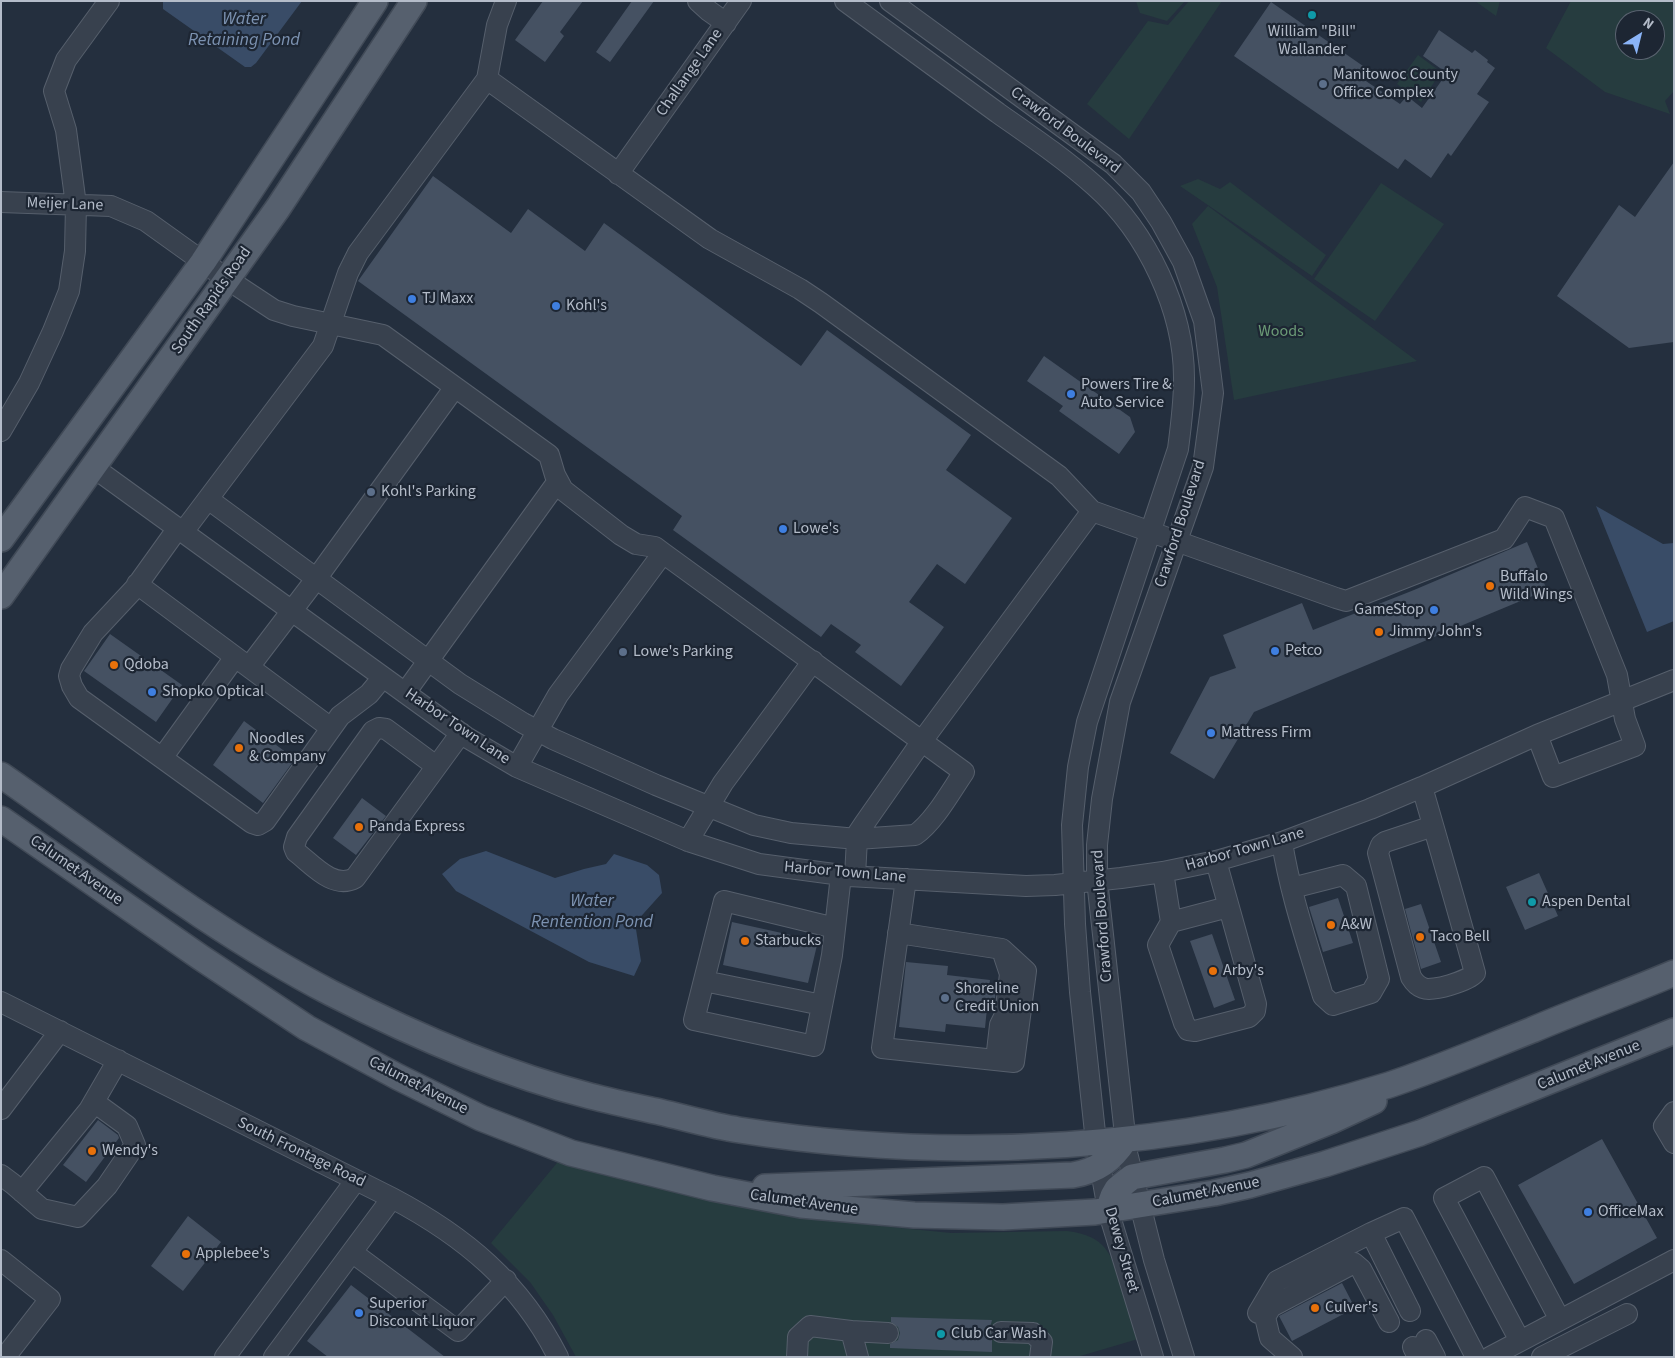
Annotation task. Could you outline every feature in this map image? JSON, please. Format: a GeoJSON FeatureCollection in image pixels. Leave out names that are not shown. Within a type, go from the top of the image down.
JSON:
{"type":"FeatureCollection","features":[{"type":"Feature","properties":{"kind":"main road","name":"South Rapids Road"},"geometry":{"type":"LineString","coordinates":[[1,540],[203,262],[375,1]]}},
{"type":"Feature","properties":{"kind":"main road","name":"South Rapids Road"},"geometry":{"type":"LineString","coordinates":[[1,596],[278,208],[414,1]]}},
{"type":"Feature","properties":{"kind":"main road"},"geometry":{"type":"LineString","coordinates":[[1,763],[46,806]]}},
{"type":"Feature","properties":{"kind":"main road"},"geometry":{"type":"LineString","coordinates":[[1,775],[222,930],[329,992],[413,1032],[490,1064],[588,1096],[734,1129],[806,1139],[918,1148],[1020,1147],[1125,1140],[1181,1132],[1342,1098],[1415,1076],[1674,973]]}},
{"type":"Feature","properties":{"kind":"main road","name":"Calumet Avenue"},"geometry":{"type":"LineString","coordinates":[[1,819],[176,941],[306,1028],[481,1118],[568,1152],[712,1188],[801,1205],[914,1215],[1050,1216],[1108,1210],[1194,1197],[1250,1185],[1351,1156],[1452,1120],[1674,1031]]}},
{"type":"Feature","properties":{"kind":"main road"},"geometry":{"type":"LineString","coordinates":[[1108,1210],[1117,1189],[1132,1177],[1225,1160],[1263,1149],[1372,1102],[1415,1076]]}},
{"type":"Feature","properties":{"kind":"main road"},"geometry":{"type":"LineString","coordinates":[[712,1188],[823,1186],[1063,1176],[1086,1173],[1100,1167],[1125,1140]]}},
{"type":"Feature","properties":{"kind":"street"},"geometry":{"type":"LineString","coordinates":[[1,432],[29,383],[69,291],[75,251],[76,205],[66,130],[54,91],[66,60],[109,1]]}},
{"type":"Feature","properties":{"kind":"street"},"geometry":{"type":"LineString","coordinates":[[383,677],[369,694],[340,716],[265,821],[258,825],[252,823],[80,698],[72,686],[69,676],[71,669],[93,633],[137,584],[180,530],[208,500],[323,346],[348,273],[358,253],[487,80],[497,25],[506,1]]}},
{"type":"Feature","properties":{"kind":"street"},"geometry":{"type":"LineString","coordinates":[[698,1],[708,11],[726,22]]}},
{"type":"Feature","properties":{"kind":"street","name":"Challange Lane"},"geometry":{"type":"LineString","coordinates":[[618,174],[741,1]]}},
{"type":"Feature","properties":{"kind":"street","name":"Crawford Boulevard"},"geometry":{"type":"LineString","coordinates":[[845,1],[1096,186],[1124,216],[1147,249],[1173,310],[1180,343],[1184,379],[1178,449],[1099,684],[1083,739],[1073,808],[1073,882],[1078,968],[1096,1142]]}},
{"type":"Feature","properties":{"kind":"street","name":"Crawford Boulevard"},"geometry":{"type":"LineString","coordinates":[[890,1],[1113,164],[1141,192],[1161,222],[1183,262],[1204,321],[1213,393],[1203,466],[1120,702],[1102,799],[1097,845],[1097,880],[1125,1140],[1132,1177]]}},
{"type":"Feature","properties":{"kind":"street"},"geometry":{"type":"LineString","coordinates":[[487,80],[710,239],[800,289],[821,303],[1059,476],[1092,511],[1346,601],[1504,539],[1525,507],[1554,518],[1617,675],[1625,719],[1635,746],[1553,777],[1537,735]]}},
{"type":"Feature","properties":{"kind":"street"},"geometry":{"type":"LineString","coordinates":[[996,111],[1011,90]]}},
{"type":"Feature","properties":{"kind":"street","name":"Meijer Lane"},"geometry":{"type":"LineString","coordinates":[[1,202],[111,206],[146,221],[274,310],[383,336],[549,455],[558,481]]}},
{"type":"Feature","properties":{"kind":"street"},"geometry":{"type":"LineString","coordinates":[[162,758],[242,662],[292,611],[455,387]]}},
{"type":"Feature","properties":{"kind":"street","name":"Harbor Town Lane"},"geometry":{"type":"LineString","coordinates":[[93,466],[461,733],[517,766],[688,842],[759,864],[848,876],[1026,886],[1163,872],[1216,861],[1282,842],[1337,822],[1422,788],[1537,735],[1674,680]]}},
{"type":"Feature","properties":{"kind":"street"},"geometry":{"type":"LineString","coordinates":[[208,500],[428,661],[495,707],[537,730],[750,824],[812,836],[857,839],[906,836],[922,830],[964,772],[655,547],[636,544],[620,535],[563,490],[558,481],[428,661],[405,693]]}},
{"type":"Feature","properties":{"kind":"street"},"geometry":{"type":"LineString","coordinates":[[835,928],[724,902],[694,1020],[814,1046],[832,955],[835,928],[858,833],[922,741],[1092,511]]}},
{"type":"Feature","properties":{"kind":"street"},"geometry":{"type":"LineString","coordinates":[[517,766],[558,695],[663,553]]}},
{"type":"Feature","properties":{"kind":"street"},"geometry":{"type":"LineString","coordinates":[[137,584],[331,728]]}},
{"type":"Feature","properties":{"kind":"street"},"geometry":{"type":"LineString","coordinates":[[688,842],[728,776],[813,661]]}},
{"type":"Feature","properties":{"kind":"street"},"geometry":{"type":"LineString","coordinates":[[355,704],[379,728]]}},
{"type":"Feature","properties":{"kind":"street"},"geometry":{"type":"LineString","coordinates":[[436,766],[386,729],[379,728],[373,731],[297,837],[294,847],[296,852],[328,878],[340,882],[355,878],[461,733]]}},
{"type":"Feature","properties":{"kind":"street"},"geometry":{"type":"LineString","coordinates":[[1422,788],[1433,826],[1475,973],[1471,978],[1440,988],[1425,989],[1416,985],[1411,977],[1378,853],[1386,842],[1433,826]]}},
{"type":"Feature","properties":{"kind":"street"},"geometry":{"type":"LineString","coordinates":[[1282,842],[1285,863],[1292,888],[1323,996],[1333,1005],[1371,993],[1379,979],[1356,886],[1342,875],[1292,888]]}},
{"type":"Feature","properties":{"kind":"street"},"geometry":{"type":"LineString","coordinates":[[1163,872],[1171,922],[1158,945],[1184,1024],[1188,1030],[1195,1031],[1249,1017],[1255,1011],[1256,1004],[1216,861]]}},
{"type":"Feature","properties":{"kind":"street"},"geometry":{"type":"LineString","coordinates":[[898,934],[1002,949],[1026,971],[1014,1062],[882,1048],[898,934],[906,879]]}},
{"type":"Feature","properties":{"kind":"street"},"geometry":{"type":"LineString","coordinates":[[1171,922],[1228,907]]}},
{"type":"Feature","properties":{"kind":"street"},"geometry":{"type":"LineString","coordinates":[[996,1060],[1000,1025],[992,1013],[997,969],[1002,949]]}},
{"type":"Feature","properties":{"kind":"street"},"geometry":{"type":"LineString","coordinates":[[704,981],[822,1005]]}},
{"type":"Feature","properties":{"kind":"street","name":"South Frontage Road"},"geometry":{"type":"LineString","coordinates":[[1,1002],[423,1215],[458,1238],[506,1280],[537,1320],[558,1357]]}},
{"type":"Feature","properties":{"kind":"street"},"geometry":{"type":"LineString","coordinates":[[1,1109],[60,1031]]}},
{"type":"Feature","properties":{"kind":"street"},"geometry":{"type":"LineString","coordinates":[[22,1192],[94,1102],[118,1060]]}},
{"type":"Feature","properties":{"kind":"street"},"geometry":{"type":"LineString","coordinates":[[1,1175],[42,1209],[78,1217],[107,1186],[135,1145],[128,1126],[94,1102]]}},
{"type":"Feature","properties":{"kind":"street"},"geometry":{"type":"LineString","coordinates":[[1674,1112],[1672,1112],[1664,1126],[1674,1143]]}},
{"type":"Feature","properties":{"kind":"street","name":"Dewey Street"},"geometry":{"type":"LineString","coordinates":[[1096,1142],[1108,1210],[1152,1357]]}},
{"type":"Feature","properties":{"kind":"street","name":"Dewey Street"},"geometry":{"type":"LineString","coordinates":[[1132,1177],[1154,1260],[1184,1357]]}},
{"type":"Feature","properties":{"kind":"street"},"geometry":{"type":"LineString","coordinates":[[1520,1341],[1444,1198],[1476,1181],[1484,1177],[1560,1320]]}},
{"type":"Feature","properties":{"kind":"street"},"geometry":{"type":"LineString","coordinates":[[224,1357],[356,1180]]}},
{"type":"Feature","properties":{"kind":"street"},"geometry":{"type":"LineString","coordinates":[[274,1357],[392,1198]]}},
{"type":"Feature","properties":{"kind":"street"},"geometry":{"type":"LineString","coordinates":[[1283,1357],[1260,1336],[1258,1312],[1277,1281],[1404,1218],[1476,1357]]}},
{"type":"Feature","properties":{"kind":"street"},"geometry":{"type":"LineString","coordinates":[[1371,1233],[1410,1311]]}},
{"type":"Feature","properties":{"kind":"street"},"geometry":{"type":"LineString","coordinates":[[353,1253],[458,1331],[506,1280]]}},
{"type":"Feature","properties":{"kind":"street"},"geometry":{"type":"LineString","coordinates":[[1,1260],[50,1299],[6,1357]]}},
{"type":"Feature","properties":{"kind":"street"},"geometry":{"type":"LineString","coordinates":[[1490,1357],[1674,1260]]}},
{"type":"Feature","properties":{"kind":"street"},"geometry":{"type":"LineString","coordinates":[[1292,1357],[1270,1338],[1265,1317],[1270,1307],[1354,1263],[1361,1269],[1389,1322]]}},
{"type":"Feature","properties":{"kind":"street"},"geometry":{"type":"LineString","coordinates":[[1542,1357],[1627,1314]]}},
{"type":"Feature","properties":{"kind":"street"},"geometry":{"type":"LineString","coordinates":[[797,1357],[798,1337],[810,1326],[888,1333]]}},
{"type":"Feature","properties":{"kind":"street"},"geometry":{"type":"LineString","coordinates":[[851,1331],[858,1357]]}},
{"type":"Feature","properties":{"kind":"street"},"geometry":{"type":"LineString","coordinates":[[1001,1332],[1033,1333],[1042,1342],[1040,1357]]}},
{"type":"Feature","properties":{"kind":"green space"},"geometry":{"type":"Polygon","coordinates":[[[1136,1],[1185,1],[1167,21],[1140,13],[1136,1]]]}},
{"type":"Feature","properties":{"kind":"green space"},"geometry":{"type":"Polygon","coordinates":[[[1189,1],[1222,1],[1129,139],[1087,104],[1148,21],[1168,25],[1189,1]]]}},
{"type":"Feature","properties":{"kind":"green space"},"geometry":{"type":"Polygon","coordinates":[[[1475,1],[1500,1],[1496,16],[1475,1]]]}},
{"type":"Feature","properties":{"kind":"green space"},"geometry":{"type":"Polygon","coordinates":[[[1571,1],[1674,1],[1674,91],[1665,101],[1670,114],[1605,92],[1546,48],[1571,1]]]}},
{"type":"Feature","properties":{"kind":"green space"},"geometry":{"type":"Polygon","coordinates":[[[1418,55],[1441,72],[1421,102],[1397,84],[1418,55]]]}},
{"type":"Feature","properties":{"kind":"green space"},"geometry":{"type":"Polygon","coordinates":[[[1198,179],[1220,189],[1230,182],[1326,255],[1312,276],[1180,186],[1198,179]]]}},
{"type":"Feature","properties":{"kind":"green space"},"geometry":{"type":"Polygon","coordinates":[[[1381,183],[1444,224],[1375,321],[1314,279],[1381,183]]]}},
{"type":"Feature","properties":{"kind":"green space","name":"Woods"},"geometry":{"type":"Polygon","coordinates":[[[1208,206],[1417,361],[1234,400],[1217,287],[1192,224],[1208,206]]]}},
{"type":"Feature","properties":{"kind":"green space"},"geometry":{"type":"Polygon","coordinates":[[[561,1158],[797,1213],[862,1224],[951,1233],[1067,1231],[1080,1233],[1099,1242],[1110,1256],[1118,1275],[1138,1339],[1077,1357],[576,1357],[553,1315],[530,1282],[491,1243],[561,1158]]]}},
{"type":"Feature","properties":{"kind":"water","name":"Water Retaining Pond"},"geometry":{"type":"Polygon","coordinates":[[[163,1],[302,1],[256,63],[251,67],[245,67],[163,9],[163,1]]]}},
{"type":"Feature","properties":{"kind":"water"},"geometry":{"type":"Polygon","coordinates":[[[1596,506],[1663,544],[1674,543],[1674,621],[1647,632],[1596,506]]]}},
{"type":"Feature","properties":{"kind":"water","name":"Water Rentention Pond"},"geometry":{"type":"Polygon","coordinates":[[[486,851],[555,878],[606,864],[614,854],[647,865],[659,875],[662,893],[635,923],[641,961],[634,976],[589,962],[456,891],[442,874],[460,859],[486,851]]]}},
{"type":"Feature","properties":{"kind":"building"},"geometry":{"type":"Polygon","coordinates":[[[543,1],[583,1],[560,32],[564,36],[545,62],[515,40],[543,1]]]}},
{"type":"Feature","properties":{"kind":"building"},"geometry":{"type":"Polygon","coordinates":[[[632,1],[654,1],[610,62],[596,52],[632,1]]]}},
{"type":"Feature","properties":{"kind":"building","name":"Manitowoc County Office Complex"},"geometry":{"type":"Polygon","coordinates":[[[1271,2],[1363,66],[1357,75],[1400,104],[1407,96],[1422,108],[1447,73],[1423,56],[1439,30],[1472,53],[1475,50],[1495,68],[1477,94],[1489,102],[1451,156],[1448,153],[1431,178],[1405,159],[1398,169],[1234,56],[1271,2]]]}},
{"type":"Feature","properties":{"kind":"building"},"geometry":{"type":"Polygon","coordinates":[[[1674,162],[1674,342],[1629,348],[1557,296],[1619,205],[1635,217],[1674,162]]]}},
{"type":"Feature","properties":{"kind":"building"},"geometry":{"type":"Polygon","coordinates":[[[433,176],[511,233],[528,209],[585,251],[604,223],[801,366],[827,330],[971,435],[946,470],[1012,518],[965,584],[937,564],[909,602],[944,627],[901,686],[855,652],[861,645],[831,624],[821,637],[673,530],[682,516],[358,281],[433,176]]]}},
{"type":"Feature","properties":{"kind":"building","name":"Powers Tire & Auto Service"},"geometry":{"type":"Polygon","coordinates":[[[1044,356],[1130,417],[1135,432],[1119,454],[1059,411],[1063,406],[1027,381],[1044,356]]]}},
{"type":"Feature","properties":{"kind":"building"},"geometry":{"type":"Polygon","coordinates":[[[1527,542],[1547,590],[1254,712],[1214,779],[1170,753],[1210,677],[1236,668],[1223,635],[1302,603],[1313,630],[1527,542]]]}},
{"type":"Feature","properties":{"kind":"building"},"geometry":{"type":"Polygon","coordinates":[[[110,634],[182,685],[156,722],[84,671],[110,634]]]}},
{"type":"Feature","properties":{"kind":"building"},"geometry":{"type":"Polygon","coordinates":[[[244,721],[295,759],[263,803],[213,765],[244,721]]]}},
{"type":"Feature","properties":{"kind":"building","name":"Panda Express"},"geometry":{"type":"Polygon","coordinates":[[[362,798],[386,816],[356,855],[333,838],[362,798]]]}},
{"type":"Feature","properties":{"kind":"building","name":"Aspen Dental"},"geometry":{"type":"Polygon","coordinates":[[[1539,873],[1558,916],[1525,930],[1506,887],[1539,873]]]}},
{"type":"Feature","properties":{"kind":"building","name":"A&W"},"geometry":{"type":"Polygon","coordinates":[[[1338,898],[1353,943],[1323,952],[1309,907],[1338,898]]]}},
{"type":"Feature","properties":{"kind":"building","name":"Taco Bell"},"geometry":{"type":"Polygon","coordinates":[[[1421,904],[1441,962],[1421,969],[1405,909],[1421,904]]]}},
{"type":"Feature","properties":{"kind":"building"},"geometry":{"type":"Polygon","coordinates":[[[732,922],[818,941],[808,983],[723,965],[732,922]]]}},
{"type":"Feature","properties":{"kind":"building","name":"Arby's"},"geometry":{"type":"Polygon","coordinates":[[[1212,934],[1235,1000],[1214,1008],[1190,941],[1212,934]]]}},
{"type":"Feature","properties":{"kind":"building","name":"Shoreline Credit Union"},"geometry":{"type":"Polygon","coordinates":[[[906,962],[948,966],[947,975],[990,980],[989,987],[996,988],[994,1009],[987,1008],[985,1028],[946,1024],[945,1032],[899,1027],[906,962]]]}},
{"type":"Feature","properties":{"kind":"building","name":"Wendy's"},"geometry":{"type":"Polygon","coordinates":[[[98,1120],[118,1135],[119,1138],[86,1182],[63,1165],[98,1120]]]}},
{"type":"Feature","properties":{"kind":"building","name":"OfficeMax"},"geometry":{"type":"Polygon","coordinates":[[[1602,1139],[1657,1238],[1574,1284],[1518,1185],[1602,1139]]]}},
{"type":"Feature","properties":{"kind":"building","name":"Applebee's"},"geometry":{"type":"Polygon","coordinates":[[[188,1216],[221,1242],[183,1291],[151,1266],[188,1216]]]}},
{"type":"Feature","properties":{"kind":"building","name":"Culver's"},"geometry":{"type":"Polygon","coordinates":[[[1342,1283],[1355,1308],[1292,1341],[1279,1316],[1342,1283]]]}},
{"type":"Feature","properties":{"kind":"building","name":"Superior Discount Liquor"},"geometry":{"type":"Polygon","coordinates":[[[351,1285],[445,1357],[328,1357],[307,1341],[351,1285]]]}},
{"type":"Feature","properties":{"kind":"building","name":"Club Car Wash"},"geometry":{"type":"Polygon","coordinates":[[[891,1317],[992,1320],[989,1332],[992,1339],[992,1352],[890,1348],[890,1344],[898,1340],[900,1333],[898,1327],[891,1322],[891,1317]]]}},
{"type":"Feature","properties":{"kind":"place","name":"William \"Bill\" Wallander"},"geometry":{"type":"Point","coordinates":[1312,15]}},
{"type":"Feature","properties":{"kind":"place","name":"Manitowoc County Office Complex"},"geometry":{"type":"Point","coordinates":[1323,84]}},
{"type":"Feature","properties":{"kind":"place","name":"TJ Maxx"},"geometry":{"type":"Point","coordinates":[412,299]}},
{"type":"Feature","properties":{"kind":"place","name":"Kohl's"},"geometry":{"type":"Point","coordinates":[556,306]}},
{"type":"Feature","properties":{"kind":"place","name":"Powers Tire & Auto Service"},"geometry":{"type":"Point","coordinates":[1071,394]}},
{"type":"Feature","properties":{"kind":"place","name":"Kohl's Parking"},"geometry":{"type":"Point","coordinates":[371,492]}},
{"type":"Feature","properties":{"kind":"place","name":"Lowe's"},"geometry":{"type":"Point","coordinates":[783,529]}},
{"type":"Feature","properties":{"kind":"place","name":"Buffalo Wild Wings"},"geometry":{"type":"Point","coordinates":[1490,586]}},
{"type":"Feature","properties":{"kind":"place","name":"GameStop"},"geometry":{"type":"Point","coordinates":[1434,610]}},
{"type":"Feature","properties":{"kind":"place","name":"Jimmy John's"},"geometry":{"type":"Point","coordinates":[1379,632]}},
{"type":"Feature","properties":{"kind":"place","name":"Petco"},"geometry":{"type":"Point","coordinates":[1275,651]}},
{"type":"Feature","properties":{"kind":"place","name":"Lowe's Parking"},"geometry":{"type":"Point","coordinates":[623,652]}},
{"type":"Feature","properties":{"kind":"place","name":"Qdoba"},"geometry":{"type":"Point","coordinates":[114,665]}},
{"type":"Feature","properties":{"kind":"place","name":"Shopko Optical"},"geometry":{"type":"Point","coordinates":[152,692]}},
{"type":"Feature","properties":{"kind":"place","name":"Mattress Firm"},"geometry":{"type":"Point","coordinates":[1211,733]}},
{"type":"Feature","properties":{"kind":"place","name":"Noodles & Company"},"geometry":{"type":"Point","coordinates":[239,748]}},
{"type":"Feature","properties":{"kind":"place","name":"Panda Express"},"geometry":{"type":"Point","coordinates":[359,827]}},
{"type":"Feature","properties":{"kind":"place","name":"Aspen Dental"},"geometry":{"type":"Point","coordinates":[1532,902]}},
{"type":"Feature","properties":{"kind":"place","name":"A&W"},"geometry":{"type":"Point","coordinates":[1331,925]}},
{"type":"Feature","properties":{"kind":"place","name":"Taco Bell"},"geometry":{"type":"Point","coordinates":[1420,937]}},
{"type":"Feature","properties":{"kind":"place","name":"Starbucks"},"geometry":{"type":"Point","coordinates":[745,941]}},
{"type":"Feature","properties":{"kind":"place","name":"Arby's"},"geometry":{"type":"Point","coordinates":[1213,971]}},
{"type":"Feature","properties":{"kind":"place","name":"Shoreline Credit Union"},"geometry":{"type":"Point","coordinates":[945,998]}},
{"type":"Feature","properties":{"kind":"place","name":"Wendy's"},"geometry":{"type":"Point","coordinates":[92,1151]}},
{"type":"Feature","properties":{"kind":"place","name":"OfficeMax"},"geometry":{"type":"Point","coordinates":[1588,1212]}},
{"type":"Feature","properties":{"kind":"place","name":"Applebee's"},"geometry":{"type":"Point","coordinates":[186,1254]}},
{"type":"Feature","properties":{"kind":"place","name":"Culver's"},"geometry":{"type":"Point","coordinates":[1315,1308]}},
{"type":"Feature","properties":{"kind":"place","name":"Superior Discount Liquor"},"geometry":{"type":"Point","coordinates":[359,1313]}},
{"type":"Feature","properties":{"kind":"place","name":"Club Car Wash"},"geometry":{"type":"Point","coordinates":[941,1334]}}]}
